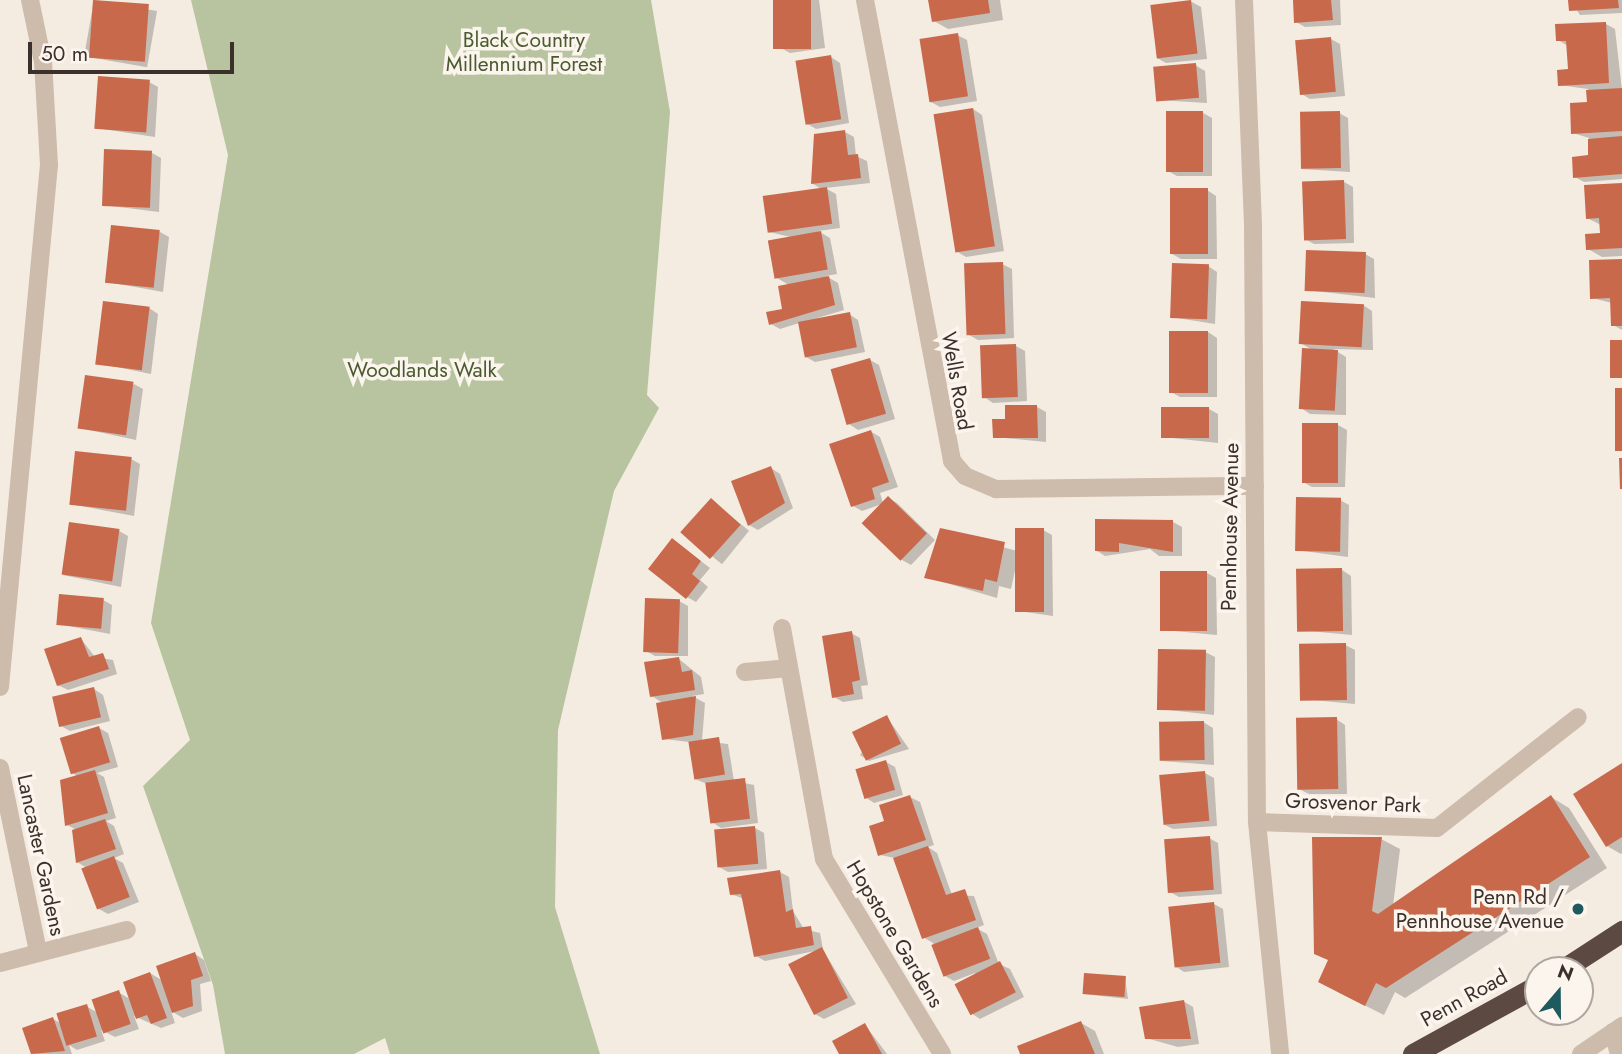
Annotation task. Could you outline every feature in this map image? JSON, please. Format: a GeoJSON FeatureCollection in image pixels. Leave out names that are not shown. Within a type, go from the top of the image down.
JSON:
{"type":"FeatureCollection","features":[{"type":"Feature","properties":{"kind":"highway"},"geometry":{"type":"LineString","coordinates":[[1584,956],[1622,931]]}},
{"type":"Feature","properties":{"kind":"highway","name":"Penn Road"},"geometry":{"type":"LineString","coordinates":[[1413,1054],[1524,993]]}},
{"type":"Feature","properties":{"kind":"street"},"geometry":{"type":"LineString","coordinates":[[0,688],[49,164],[43,62],[30,0]]}},
{"type":"Feature","properties":{"kind":"street","name":"Wells Road"},"geometry":{"type":"LineString","coordinates":[[865,0],[952,461],[965,476],[996,489],[1255,486]]}},
{"type":"Feature","properties":{"kind":"street","name":"Pennhouse Avenue"},"geometry":{"type":"LineString","coordinates":[[1244,0],[1255,486],[1256,822],[1280,1054]]}},
{"type":"Feature","properties":{"kind":"street","name":"Hopstone Gardens"},"geometry":{"type":"LineString","coordinates":[[782,628],[824,859],[942,1054]]}},
{"type":"Feature","properties":{"kind":"street"},"geometry":{"type":"LineString","coordinates":[[745,672],[788,668]]}},
{"type":"Feature","properties":{"kind":"street","name":"Grosvenor Park"},"geometry":{"type":"LineString","coordinates":[[1256,822],[1437,828],[1578,717]]}},
{"type":"Feature","properties":{"kind":"street","name":"Lancaster Gardens"},"geometry":{"type":"LineString","coordinates":[[0,768],[38,952]]}},
{"type":"Feature","properties":{"kind":"street","name":"Lancaster Gardens"},"geometry":{"type":"LineString","coordinates":[[0,963],[127,930]]}},
{"type":"Feature","properties":{"kind":"street"},"geometry":{"type":"LineString","coordinates":[[1581,1054],[1618,1029]]}},
{"type":"Feature","properties":{"kind":"street"},"geometry":{"type":"LineString","coordinates":[[1618,1029],[1619,1054]]}},
{"type":"Feature","properties":{"kind":"green space","name":"Woodlands Walk"},"geometry":{"type":"Polygon","coordinates":[[[191,0],[651,0],[670,112],[647,395],[659,408],[614,491],[558,730],[555,907],[600,1054],[390,1054],[385,1038],[354,1054],[225,1054],[213,985],[143,786],[190,740],[151,623],[228,155],[191,0]]]}},
{"type":"Feature","properties":{"kind":"building"},"geometry":{"type":"Polygon","coordinates":[[[93,0],[149,4],[145,62],[89,58],[93,0]]]}},
{"type":"Feature","properties":{"kind":"building"},"geometry":{"type":"Polygon","coordinates":[[[773,0],[811,0],[811,49],[773,49],[773,0]]]}},
{"type":"Feature","properties":{"kind":"building"},"geometry":{"type":"Polygon","coordinates":[[[928,0],[988,0],[990,13],[932,22],[928,0]]]}},
{"type":"Feature","properties":{"kind":"building"},"geometry":{"type":"Polygon","coordinates":[[[1191,0],[1198,54],[1157,59],[1150,5],[1191,0]]]}},
{"type":"Feature","properties":{"kind":"building"},"geometry":{"type":"Polygon","coordinates":[[[1293,0],[1331,0],[1333,20],[1294,23],[1293,0]]]}},
{"type":"Feature","properties":{"kind":"building"},"geometry":{"type":"Polygon","coordinates":[[[1568,0],[1618,0],[1619,8],[1569,11],[1568,0]]]}},
{"type":"Feature","properties":{"kind":"building"},"geometry":{"type":"Polygon","coordinates":[[[1606,22],[1609,83],[1558,86],[1557,70],[1568,69],[1566,41],[1556,41],[1555,24],[1606,22]]]}},
{"type":"Feature","properties":{"kind":"building"},"geometry":{"type":"Polygon","coordinates":[[[958,33],[968,96],[929,102],[919,39],[958,33]]]}},
{"type":"Feature","properties":{"kind":"building"},"geometry":{"type":"Polygon","coordinates":[[[1331,37],[1336,92],[1300,95],[1295,40],[1331,37]]]}},
{"type":"Feature","properties":{"kind":"building"},"geometry":{"type":"Polygon","coordinates":[[[831,55],[841,119],[806,125],[795,61],[831,55]]]}},
{"type":"Feature","properties":{"kind":"building"},"geometry":{"type":"Polygon","coordinates":[[[1196,63],[1199,98],[1156,102],[1153,67],[1196,63]]]}},
{"type":"Feature","properties":{"kind":"building"},"geometry":{"type":"Polygon","coordinates":[[[98,76],[150,80],[146,132],[94,129],[98,76]]]}},
{"type":"Feature","properties":{"kind":"building"},"geometry":{"type":"Polygon","coordinates":[[[1622,88],[1622,131],[1571,134],[1570,103],[1587,102],[1586,90],[1622,88]]]}},
{"type":"Feature","properties":{"kind":"building"},"geometry":{"type":"Polygon","coordinates":[[[973,108],[995,246],[955,253],[933,114],[973,108]]]}},
{"type":"Feature","properties":{"kind":"building"},"geometry":{"type":"Polygon","coordinates":[[[1166,111],[1203,111],[1203,172],[1166,172],[1166,111]]]}},
{"type":"Feature","properties":{"kind":"building"},"geometry":{"type":"Polygon","coordinates":[[[1340,111],[1341,168],[1301,169],[1300,112],[1340,111]]]}},
{"type":"Feature","properties":{"kind":"building"},"geometry":{"type":"Polygon","coordinates":[[[845,130],[848,155],[858,154],[861,178],[811,184],[814,134],[845,130]]]}},
{"type":"Feature","properties":{"kind":"building"},"geometry":{"type":"Polygon","coordinates":[[[1622,136],[1622,174],[1573,178],[1572,157],[1588,155],[1588,139],[1622,136]]]}},
{"type":"Feature","properties":{"kind":"building"},"geometry":{"type":"Polygon","coordinates":[[[104,149],[152,151],[150,208],[102,206],[104,149]]]}},
{"type":"Feature","properties":{"kind":"building"},"geometry":{"type":"Polygon","coordinates":[[[1344,180],[1346,239],[1304,240],[1302,181],[1344,180]]]}},
{"type":"Feature","properties":{"kind":"building"},"geometry":{"type":"Polygon","coordinates":[[[1622,183],[1622,248],[1586,250],[1585,234],[1600,233],[1599,218],[1586,219],[1584,185],[1622,183]]]}},
{"type":"Feature","properties":{"kind":"building"},"geometry":{"type":"Polygon","coordinates":[[[827,187],[832,224],[768,233],[763,196],[827,187]]]}},
{"type":"Feature","properties":{"kind":"building"},"geometry":{"type":"Polygon","coordinates":[[[1170,188],[1208,188],[1208,254],[1170,254],[1170,188]]]}},
{"type":"Feature","properties":{"kind":"building"},"geometry":{"type":"Polygon","coordinates":[[[111,225],[160,230],[154,288],[105,283],[111,225]]]}},
{"type":"Feature","properties":{"kind":"building"},"geometry":{"type":"Polygon","coordinates":[[[821,231],[828,269],[775,279],[768,240],[821,231]]]}},
{"type":"Feature","properties":{"kind":"building"},"geometry":{"type":"Polygon","coordinates":[[[1306,250],[1366,252],[1365,293],[1305,291],[1306,250]]]}},
{"type":"Feature","properties":{"kind":"building"},"geometry":{"type":"Polygon","coordinates":[[[1622,259],[1622,326],[1611,326],[1610,298],[1590,299],[1589,260],[1622,259]]]}},
{"type":"Feature","properties":{"kind":"building"},"geometry":{"type":"Polygon","coordinates":[[[1003,262],[1006,334],[967,335],[964,263],[1003,262]]]}},
{"type":"Feature","properties":{"kind":"building"},"geometry":{"type":"Polygon","coordinates":[[[1172,263],[1209,264],[1207,319],[1170,318],[1172,263]]]}},
{"type":"Feature","properties":{"kind":"building"},"geometry":{"type":"Polygon","coordinates":[[[829,276],[835,305],[769,325],[766,312],[782,309],[778,286],[829,276]]]}},
{"type":"Feature","properties":{"kind":"building"},"geometry":{"type":"Polygon","coordinates":[[[103,301],[150,307],[142,370],[95,365],[103,301]]]}},
{"type":"Feature","properties":{"kind":"building"},"geometry":{"type":"Polygon","coordinates":[[[1301,301],[1364,304],[1362,347],[1299,344],[1301,301]]]}},
{"type":"Feature","properties":{"kind":"building"},"geometry":{"type":"Polygon","coordinates":[[[850,312],[857,347],[805,357],[798,322],[850,312]]]}},
{"type":"Feature","properties":{"kind":"building"},"geometry":{"type":"Polygon","coordinates":[[[1169,331],[1208,331],[1208,393],[1169,393],[1169,331]]]}},
{"type":"Feature","properties":{"kind":"building"},"geometry":{"type":"Polygon","coordinates":[[[1610,340],[1622,340],[1622,378],[1610,378],[1610,340]]]}},
{"type":"Feature","properties":{"kind":"building"},"geometry":{"type":"Polygon","coordinates":[[[1016,344],[1018,397],[982,398],[980,345],[1016,344]]]}},
{"type":"Feature","properties":{"kind":"building"},"geometry":{"type":"Polygon","coordinates":[[[1302,348],[1338,350],[1335,411],[1299,409],[1302,348]]]}},
{"type":"Feature","properties":{"kind":"building"},"geometry":{"type":"Polygon","coordinates":[[[870,358],[886,414],[847,425],[831,369],[870,358]]]}},
{"type":"Feature","properties":{"kind":"building"},"geometry":{"type":"Polygon","coordinates":[[[85,375],[134,382],[126,435],[77,428],[85,375]]]}},
{"type":"Feature","properties":{"kind":"building"},"geometry":{"type":"Polygon","coordinates":[[[1615,388],[1622,388],[1622,451],[1615,451],[1615,388]]]}},
{"type":"Feature","properties":{"kind":"building"},"geometry":{"type":"Polygon","coordinates":[[[1005,405],[1037,405],[1038,438],[993,438],[992,419],[1005,419],[1005,405]]]}},
{"type":"Feature","properties":{"kind":"building"},"geometry":{"type":"Polygon","coordinates":[[[1161,407],[1209,407],[1209,438],[1161,438],[1161,407]]]}},
{"type":"Feature","properties":{"kind":"building"},"geometry":{"type":"Polygon","coordinates":[[[1302,423],[1338,423],[1338,483],[1302,483],[1302,423]]]}},
{"type":"Feature","properties":{"kind":"building"},"geometry":{"type":"Polygon","coordinates":[[[871,430],[889,482],[872,488],[875,499],[851,507],[829,444],[871,430]]]}},
{"type":"Feature","properties":{"kind":"building"},"geometry":{"type":"Polygon","coordinates":[[[75,451],[132,457],[126,511],[69,505],[75,451]]]}},
{"type":"Feature","properties":{"kind":"building"},"geometry":{"type":"Polygon","coordinates":[[[1619,458],[1622,458],[1622,489],[1620,489],[1619,458]]]}},
{"type":"Feature","properties":{"kind":"building"},"geometry":{"type":"Polygon","coordinates":[[[771,466],[785,503],[748,526],[731,481],[771,466]]]}},
{"type":"Feature","properties":{"kind":"building"},"geometry":{"type":"Polygon","coordinates":[[[888,496],[927,534],[900,561],[862,523],[888,496]]]}},
{"type":"Feature","properties":{"kind":"building"},"geometry":{"type":"Polygon","coordinates":[[[1296,497],[1341,498],[1340,552],[1295,551],[1296,497]]]}},
{"type":"Feature","properties":{"kind":"building"},"geometry":{"type":"Polygon","coordinates":[[[711,498],[741,525],[710,559],[680,532],[711,498]]]}},
{"type":"Feature","properties":{"kind":"building"},"geometry":{"type":"Polygon","coordinates":[[[1095,519],[1173,520],[1173,552],[1119,543],[1119,552],[1095,551],[1095,519]]]}},
{"type":"Feature","properties":{"kind":"building"},"geometry":{"type":"Polygon","coordinates":[[[69,522],[120,529],[112,582],[62,574],[69,522]]]}},
{"type":"Feature","properties":{"kind":"building"},"geometry":{"type":"Polygon","coordinates":[[[940,528],[1005,542],[997,582],[985,579],[983,591],[924,578],[940,528]]]}},
{"type":"Feature","properties":{"kind":"building"},"geometry":{"type":"Polygon","coordinates":[[[1015,528],[1044,528],[1044,612],[1015,612],[1015,528]]]}},
{"type":"Feature","properties":{"kind":"building"},"geometry":{"type":"Polygon","coordinates":[[[672,538],[701,561],[692,574],[700,581],[686,599],[648,569],[672,538]]]}},
{"type":"Feature","properties":{"kind":"building"},"geometry":{"type":"Polygon","coordinates":[[[1342,568],[1343,631],[1297,632],[1296,569],[1342,568]]]}},
{"type":"Feature","properties":{"kind":"building"},"geometry":{"type":"Polygon","coordinates":[[[1160,571],[1207,571],[1207,631],[1160,631],[1160,571]]]}},
{"type":"Feature","properties":{"kind":"building"},"geometry":{"type":"Polygon","coordinates":[[[59,594],[104,598],[101,629],[56,625],[59,594]]]}},
{"type":"Feature","properties":{"kind":"building"},"geometry":{"type":"Polygon","coordinates":[[[645,598],[680,599],[678,653],[643,652],[645,598]]]}},
{"type":"Feature","properties":{"kind":"building"},"geometry":{"type":"Polygon","coordinates":[[[852,631],[860,680],[852,682],[854,694],[832,698],[822,636],[852,631]]]}},
{"type":"Feature","properties":{"kind":"building"},"geometry":{"type":"Polygon","coordinates":[[[81,637],[89,657],[103,653],[109,669],[57,686],[44,649],[81,637]]]}},
{"type":"Feature","properties":{"kind":"building"},"geometry":{"type":"Polygon","coordinates":[[[1346,643],[1347,700],[1300,701],[1299,644],[1346,643]]]}},
{"type":"Feature","properties":{"kind":"building"},"geometry":{"type":"Polygon","coordinates":[[[1158,649],[1206,650],[1205,711],[1157,710],[1158,649]]]}},
{"type":"Feature","properties":{"kind":"building"},"geometry":{"type":"Polygon","coordinates":[[[679,657],[682,672],[692,670],[695,690],[650,697],[644,662],[679,657]]]}},
{"type":"Feature","properties":{"kind":"building"},"geometry":{"type":"Polygon","coordinates":[[[94,687],[101,717],[59,727],[52,697],[94,687]]]}},
{"type":"Feature","properties":{"kind":"building"},"geometry":{"type":"Polygon","coordinates":[[[696,696],[693,735],[662,740],[656,703],[696,696]]]}},
{"type":"Feature","properties":{"kind":"building"},"geometry":{"type":"Polygon","coordinates":[[[887,715],[901,744],[866,761],[852,732],[887,715]]]}},
{"type":"Feature","properties":{"kind":"building"},"geometry":{"type":"Polygon","coordinates":[[[1337,717],[1338,789],[1297,790],[1296,718],[1337,717]]]}},
{"type":"Feature","properties":{"kind":"building"},"geometry":{"type":"Polygon","coordinates":[[[1204,721],[1205,760],[1160,761],[1159,722],[1204,721]]]}},
{"type":"Feature","properties":{"kind":"building"},"geometry":{"type":"Polygon","coordinates":[[[99,726],[110,762],[71,774],[60,738],[99,726]]]}},
{"type":"Feature","properties":{"kind":"building"},"geometry":{"type":"Polygon","coordinates":[[[719,737],[725,775],[694,779],[688,742],[719,737]]]}},
{"type":"Feature","properties":{"kind":"building"},"geometry":{"type":"Polygon","coordinates":[[[886,760],[895,790],[864,799],[855,769],[886,760]]]}},
{"type":"Feature","properties":{"kind":"building"},"geometry":{"type":"Polygon","coordinates":[[[1622,763],[1622,837],[1606,847],[1573,794],[1622,763]]]}},
{"type":"Feature","properties":{"kind":"building"},"geometry":{"type":"Polygon","coordinates":[[[95,770],[108,813],[65,826],[60,780],[95,770]]]}},
{"type":"Feature","properties":{"kind":"building"},"geometry":{"type":"Polygon","coordinates":[[[1205,771],[1209,821],[1164,825],[1159,775],[1205,771]]]}},
{"type":"Feature","properties":{"kind":"building"},"geometry":{"type":"Polygon","coordinates":[[[745,778],[750,819],[710,824],[705,783],[745,778]]]}},
{"type":"Feature","properties":{"kind":"building"},"geometry":{"type":"Polygon","coordinates":[[[910,795],[926,840],[878,856],[869,826],[884,821],[879,805],[910,795]]]}},
{"type":"Feature","properties":{"kind":"building"},"geometry":{"type":"Polygon","coordinates":[[[1551,795],[1590,857],[1386,988],[1376,983],[1365,1006],[1318,982],[1328,960],[1314,954],[1312,837],[1382,837],[1372,911],[1378,914],[1551,795]]]}},
{"type":"Feature","properties":{"kind":"building"},"geometry":{"type":"Polygon","coordinates":[[[105,819],[116,849],[76,863],[72,830],[105,819]]]}},
{"type":"Feature","properties":{"kind":"building"},"geometry":{"type":"Polygon","coordinates":[[[755,826],[758,864],[717,867],[714,830],[755,826]]]}},
{"type":"Feature","properties":{"kind":"building"},"geometry":{"type":"Polygon","coordinates":[[[1210,836],[1214,890],[1168,893],[1164,839],[1210,836]]]}},
{"type":"Feature","properties":{"kind":"building"},"geometry":{"type":"Polygon","coordinates":[[[928,846],[946,895],[965,889],[976,920],[922,939],[893,858],[928,846]]]}},
{"type":"Feature","properties":{"kind":"building"},"geometry":{"type":"Polygon","coordinates":[[[114,856],[130,897],[97,910],[81,869],[114,856]]]}},
{"type":"Feature","properties":{"kind":"building"},"geometry":{"type":"Polygon","coordinates":[[[780,870],[786,912],[793,909],[796,928],[811,926],[814,945],[754,957],[741,894],[730,895],[727,878],[780,870]]]}},
{"type":"Feature","properties":{"kind":"building"},"geometry":{"type":"Polygon","coordinates":[[[1214,902],[1220,963],[1175,967],[1168,907],[1214,902]]]}},
{"type":"Feature","properties":{"kind":"building"},"geometry":{"type":"Polygon","coordinates":[[[978,927],[990,959],[944,977],[931,945],[978,927]]]}},
{"type":"Feature","properties":{"kind":"building"},"geometry":{"type":"Polygon","coordinates":[[[822,947],[848,998],[814,1015],[788,964],[822,947]]]}},
{"type":"Feature","properties":{"kind":"building"},"geometry":{"type":"Polygon","coordinates":[[[195,952],[203,976],[191,980],[193,1006],[172,1013],[156,966],[195,952]]]}},
{"type":"Feature","properties":{"kind":"building"},"geometry":{"type":"Polygon","coordinates":[[[1000,961],[1016,992],[970,1015],[955,984],[1000,961]]]}},
{"type":"Feature","properties":{"kind":"building"},"geometry":{"type":"Polygon","coordinates":[[[150,972],[167,1018],[151,1024],[147,1015],[136,1019],[123,982],[150,972]]]}},
{"type":"Feature","properties":{"kind":"building"},"geometry":{"type":"Polygon","coordinates":[[[1084,973],[1126,976],[1124,997],[1083,994],[1084,973]]]}},
{"type":"Feature","properties":{"kind":"building"},"geometry":{"type":"Polygon","coordinates":[[[119,990],[131,1024],[103,1033],[92,999],[119,990]]]}},
{"type":"Feature","properties":{"kind":"building"},"geometry":{"type":"Polygon","coordinates":[[[1184,1000],[1191,1039],[1145,1039],[1139,1007],[1184,1000]]]}},
{"type":"Feature","properties":{"kind":"building"},"geometry":{"type":"Polygon","coordinates":[[[87,1004],[97,1037],[66,1046],[56,1013],[87,1004]]]}},
{"type":"Feature","properties":{"kind":"building"},"geometry":{"type":"Polygon","coordinates":[[[53,1017],[65,1051],[31,1054],[22,1028],[53,1017]]]}},
{"type":"Feature","properties":{"kind":"building"},"geometry":{"type":"Polygon","coordinates":[[[1081,1021],[1095,1054],[1020,1054],[1017,1046],[1081,1021]]]}},
{"type":"Feature","properties":{"kind":"building"},"geometry":{"type":"Polygon","coordinates":[[[865,1023],[882,1054],[839,1054],[832,1041],[865,1023]]]}},
{"type":"Feature","properties":{"kind":"place","name":"Penn Rd / Pennhouse Avenue"},"geometry":{"type":"Point","coordinates":[1578,909]}},
{"type":"Feature","properties":{"kind":"park label","name":"Black Country Millennium Forest"},"geometry":{"type":"Point","coordinates":[524,52]}}]}
